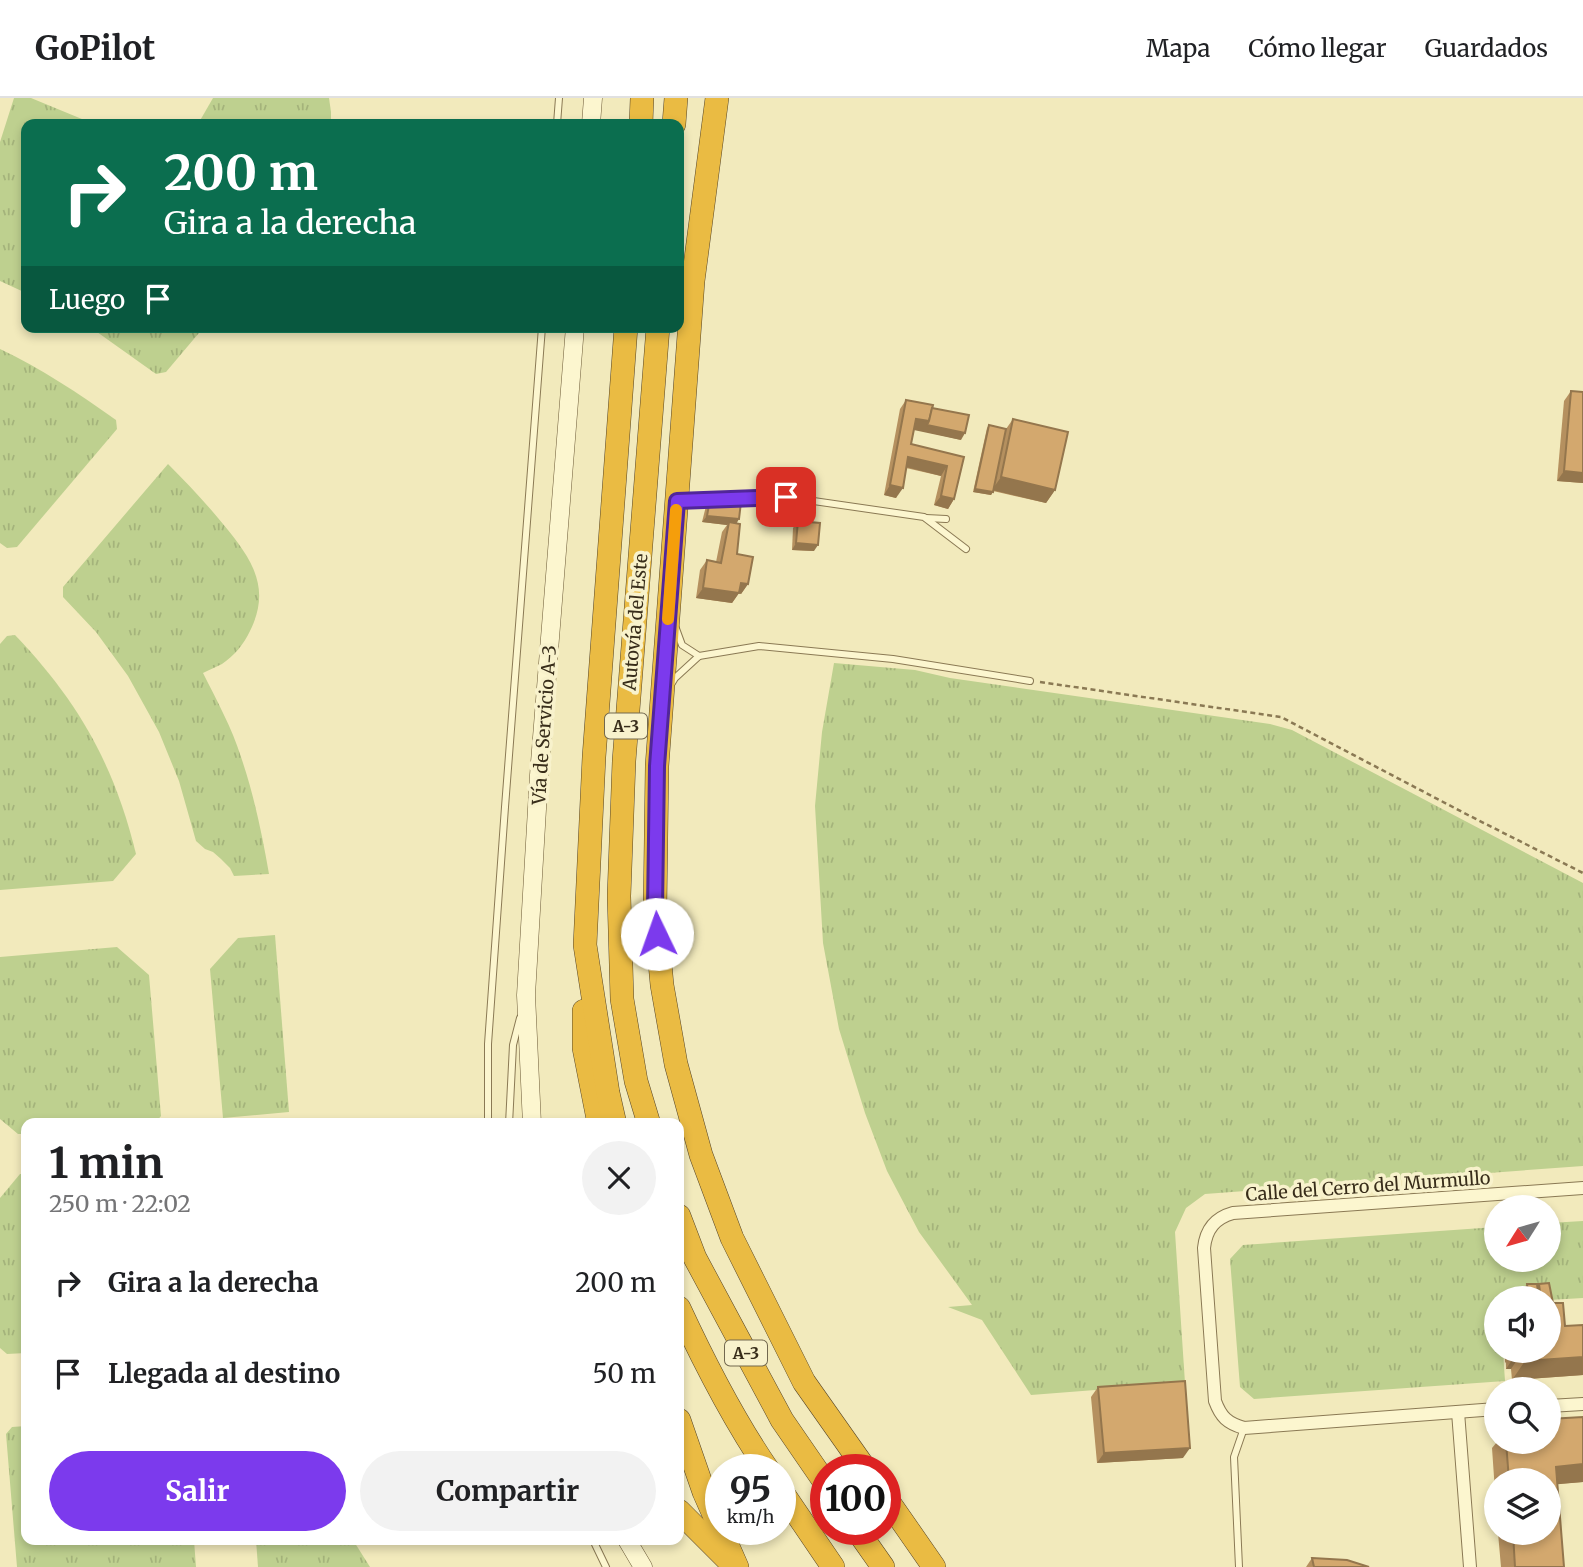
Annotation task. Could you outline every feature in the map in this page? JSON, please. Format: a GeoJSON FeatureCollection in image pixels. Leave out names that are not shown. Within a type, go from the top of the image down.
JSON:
{"type":"FeatureCollection","features":[{"type":"Feature","properties":{"kind":"highway"},"geometry":{"type":"LineString","coordinates":[[640,119],[642,98]]}},
{"type":"Feature","properties":{"kind":"highway"},"geometry":{"type":"LineString","coordinates":[[674,119],[676,98]]}},
{"type":"Feature","properties":{"kind":"highway"},"geometry":{"type":"LineString","coordinates":[[717,98],[693,281],[657,766],[655,909],[662,985],[676,1064],[701,1155],[732,1238],[804,1382],[855,1454]]}},
{"type":"Feature","properties":{"kind":"highway","name":"Autovía del Este"},"geometry":{"type":"LineString","coordinates":[[614,1118],[585,945],[594,757],[626,333]]}},
{"type":"Feature","properties":{"kind":"highway","name":"Autovía del Este"},"geometry":{"type":"LineString","coordinates":[[647,1118],[636,1081],[622,999],[618,896],[624,761],[658,333]]}},
{"type":"Feature","properties":{"kind":"highway"},"geometry":{"type":"LineString","coordinates":[[585,945],[584,1048],[598,1118]]}},
{"type":"Feature","properties":{"kind":"highway","name":"A-3"},"geometry":{"type":"LineString","coordinates":[[684,1229],[695,1258],[782,1420],[810,1461]]}},
{"type":"Feature","properties":{"kind":"highway","name":"A-3"},"geometry":{"type":"LineString","coordinates":[[684,1319],[703,1359],[758,1454]]}},
{"type":"Feature","properties":{"kind":"highway"},"geometry":{"type":"LineString","coordinates":[[684,1434],[704,1492],[737,1567]]}},
{"type":"Feature","properties":{"kind":"highway"},"geometry":{"type":"LineString","coordinates":[[796,1513],[833,1567]]}},
{"type":"Feature","properties":{"kind":"highway"},"geometry":{"type":"LineString","coordinates":[[684,1516],[737,1567]]}},
{"type":"Feature","properties":{"kind":"highway"},"geometry":{"type":"LineString","coordinates":[[901,1520],[934,1567]]}},
{"type":"Feature","properties":{"kind":"highway"},"geometry":{"type":"LineString","coordinates":[[868,1545],[883,1567]]}},
{"type":"Feature","properties":{"kind":"main road"},"geometry":{"type":"LineString","coordinates":[[591,119],[593,98]]}},
{"type":"Feature","properties":{"kind":"main road","name":"Vía de Servicio A-3"},"geometry":{"type":"LineString","coordinates":[[532,1118],[526,995],[540,775],[575,333]]}},
{"type":"Feature","properties":{"kind":"main road"},"geometry":{"type":"LineString","coordinates":[[630,1545],[643,1567]]}},
{"type":"Feature","properties":{"kind":"street","name":"Calle del Cerro del Murmullo"},"geometry":{"type":"LineString","coordinates":[[1244,1428],[1224,1419],[1215,1401],[1204,1248],[1207,1232],[1218,1219],[1233,1213],[1583,1188]]}},
{"type":"Feature","properties":{"kind":"street"},"geometry":{"type":"LineString","coordinates":[[1561,1405],[1583,1404]]}},
{"type":"Feature","properties":{"kind":"street"},"geometry":{"type":"LineString","coordinates":[[1244,1428],[1484,1410]]}},
{"type":"Feature","properties":{"kind":"street"},"geometry":{"type":"LineString","coordinates":[[1458,1412],[1470,1567]]}},
{"type":"Feature","properties":{"kind":"lane"},"geometry":{"type":"LineString","coordinates":[[557,119],[559,98]]}},
{"type":"Feature","properties":{"kind":"lane"},"geometry":{"type":"LineString","coordinates":[[488,1118],[488,1044],[542,333]]}},
{"type":"Feature","properties":{"kind":"lane"},"geometry":{"type":"LineString","coordinates":[[677,501],[786,497],[946,519]]}},
{"type":"Feature","properties":{"kind":"lane"},"geometry":{"type":"LineString","coordinates":[[924,517],[966,549]]}},
{"type":"Feature","properties":{"kind":"lane"},"geometry":{"type":"LineString","coordinates":[[669,609],[682,645],[699,656]]}},
{"type":"Feature","properties":{"kind":"lane"},"geometry":{"type":"LineString","coordinates":[[662,705],[674,678],[699,656],[758,646],[893,659],[1030,681]]}},
{"type":"Feature","properties":{"kind":"lane"},"geometry":{"type":"LineString","coordinates":[[509,1118],[513,1045],[526,995]]}},
{"type":"Feature","properties":{"kind":"lane"},"geometry":{"type":"LineString","coordinates":[[1238,1567],[1234,1457],[1244,1428]]}},
{"type":"Feature","properties":{"kind":"lane"},"geometry":{"type":"LineString","coordinates":[[595,1545],[606,1567]]}},
{"type":"Feature","properties":{"kind":"path"},"geometry":{"type":"LineString","coordinates":[[1030,681],[1281,717],[1583,873]]}},
{"type":"Feature","properties":{"kind":"green space"},"geometry":{"type":"Polygon","coordinates":[[[14,98],[31,98],[82,119],[21,119],[21,291],[0,281],[0,142],[14,98]]]}},
{"type":"Feature","properties":{"kind":"green space"},"geometry":{"type":"Polygon","coordinates":[[[213,98],[329,98],[331,112],[331,119],[201,119],[213,98]]]}},
{"type":"Feature","properties":{"kind":"green space"},"geometry":{"type":"Polygon","coordinates":[[[98,333],[199,333],[166,372],[156,374],[98,333]]]}},
{"type":"Feature","properties":{"kind":"green space"},"geometry":{"type":"Polygon","coordinates":[[[0,349],[45,373],[116,420],[117,429],[17,547],[7,548],[0,543],[0,349]]]}},
{"type":"Feature","properties":{"kind":"green space"},"geometry":{"type":"Polygon","coordinates":[[[168,464],[203,501],[242,549],[250,561],[259,587],[256,615],[245,641],[226,661],[203,673],[229,725],[241,757],[269,874],[234,876],[221,859],[196,841],[179,781],[159,732],[128,676],[96,632],[63,597],[63,587],[168,464]]]}},
{"type":"Feature","properties":{"kind":"green space"},"geometry":{"type":"Polygon","coordinates":[[[15,635],[57,684],[75,710],[105,763],[117,791],[136,854],[113,881],[0,890],[0,644],[7,636],[15,635]]]}},
{"type":"Feature","properties":{"kind":"green space"},"geometry":{"type":"Polygon","coordinates":[[[834,663],[915,670],[950,678],[1270,724],[1292,730],[1583,883],[1583,1166],[1205,1194],[1186,1208],[1175,1232],[1185,1383],[1031,1395],[982,1320],[948,1307],[972,1305],[919,1232],[887,1171],[865,1113],[839,1029],[823,943],[815,806],[822,732],[834,663]]]}},
{"type":"Feature","properties":{"kind":"green space"},"geometry":{"type":"Polygon","coordinates":[[[275,935],[289,1112],[223,1118],[210,969],[238,938],[275,935]]]}},
{"type":"Feature","properties":{"kind":"green space"},"geometry":{"type":"Polygon","coordinates":[[[117,947],[149,975],[159,1118],[21,1118],[21,1134],[0,1119],[0,957],[117,947]]]}},
{"type":"Feature","properties":{"kind":"green space"},"geometry":{"type":"Polygon","coordinates":[[[21,1174],[21,1353],[7,1354],[0,1348],[0,1198],[21,1174]]]}},
{"type":"Feature","properties":{"kind":"green space"},"geometry":{"type":"Polygon","coordinates":[[[1583,1221],[1583,1298],[1561,1299],[1561,1286],[1484,1286],[1484,1363],[1504,1363],[1505,1377],[1484,1377],[1484,1383],[1254,1399],[1240,1387],[1230,1259],[1243,1245],[1484,1228],[1484,1272],[1561,1272],[1561,1222],[1583,1221]]]}},
{"type":"Feature","properties":{"kind":"green space"},"geometry":{"type":"Polygon","coordinates":[[[21,1426],[21,1545],[194,1545],[196,1567],[17,1567],[6,1434],[12,1427],[21,1426]]]}},
{"type":"Feature","properties":{"kind":"green space"},"geometry":{"type":"Polygon","coordinates":[[[256,1545],[356,1545],[370,1567],[258,1567],[256,1545]]]}},
{"type":"Feature","properties":{"kind":"building"},"geometry":{"type":"Polygon","coordinates":[[[1571,391],[1583,392],[1583,473],[1564,471],[1571,391]]]}},
{"type":"Feature","properties":{"kind":"building"},"geometry":{"type":"Polygon","coordinates":[[[906,400],[933,405],[929,421],[916,419],[911,444],[964,457],[954,499],[941,496],[947,466],[908,457],[903,488],[890,485],[906,400]]]}},
{"type":"Feature","properties":{"kind":"building"},"geometry":{"type":"Polygon","coordinates":[[[932,408],[969,415],[965,433],[927,425],[932,408]]]}},
{"type":"Feature","properties":{"kind":"building"},"geometry":{"type":"Polygon","coordinates":[[[1013,419],[1068,432],[1055,490],[1001,477],[1013,419]]]}},
{"type":"Feature","properties":{"kind":"building"},"geometry":{"type":"Polygon","coordinates":[[[989,425],[1006,429],[993,492],[975,489],[989,425]]]}},
{"type":"Feature","properties":{"kind":"building"},"geometry":{"type":"Polygon","coordinates":[[[710,499],[741,502],[739,519],[707,516],[710,499]]]}},
{"type":"Feature","properties":{"kind":"building"},"geometry":{"type":"Polygon","coordinates":[[[798,521],[820,523],[818,545],[796,543],[798,521]]]}},
{"type":"Feature","properties":{"kind":"building"},"geometry":{"type":"Polygon","coordinates":[[[729,522],[740,524],[737,554],[753,557],[748,584],[741,583],[739,593],[703,588],[707,560],[721,563],[729,522]]]}},
{"type":"Feature","properties":{"kind":"building"},"geometry":{"type":"Polygon","coordinates":[[[1561,1303],[1565,1326],[1583,1325],[1583,1357],[1561,1359],[1561,1303]]]}},
{"type":"Feature","properties":{"kind":"building"},"geometry":{"type":"Polygon","coordinates":[[[1185,1381],[1190,1448],[1104,1453],[1098,1387],[1185,1381]]]}},
{"type":"Feature","properties":{"kind":"building"},"geometry":{"type":"Polygon","coordinates":[[[1583,1417],[1583,1464],[1556,1468],[1508,1468],[1507,1454],[1561,1454],[1561,1418],[1583,1417]]]}},
{"type":"Feature","properties":{"kind":"building"},"geometry":{"type":"Polygon","coordinates":[[[1561,1530],[1564,1567],[1515,1567],[1514,1545],[1561,1545],[1561,1530]]]}},
{"type":"Feature","properties":{"kind":"building"},"geometry":{"type":"Polygon","coordinates":[[[1312,1558],[1347,1560],[1369,1567],[1314,1567],[1312,1558]]]}},
{"type":"Feature","properties":{"kind":"slow traffic"},"geometry":{"type":"LineString","coordinates":[[668,619],[676,510]]}},
{"type":"Feature","properties":{"kind":"route"},"geometry":{"type":"LineString","coordinates":[[657,934],[657,766],[677,501],[786,497]]}}]}
